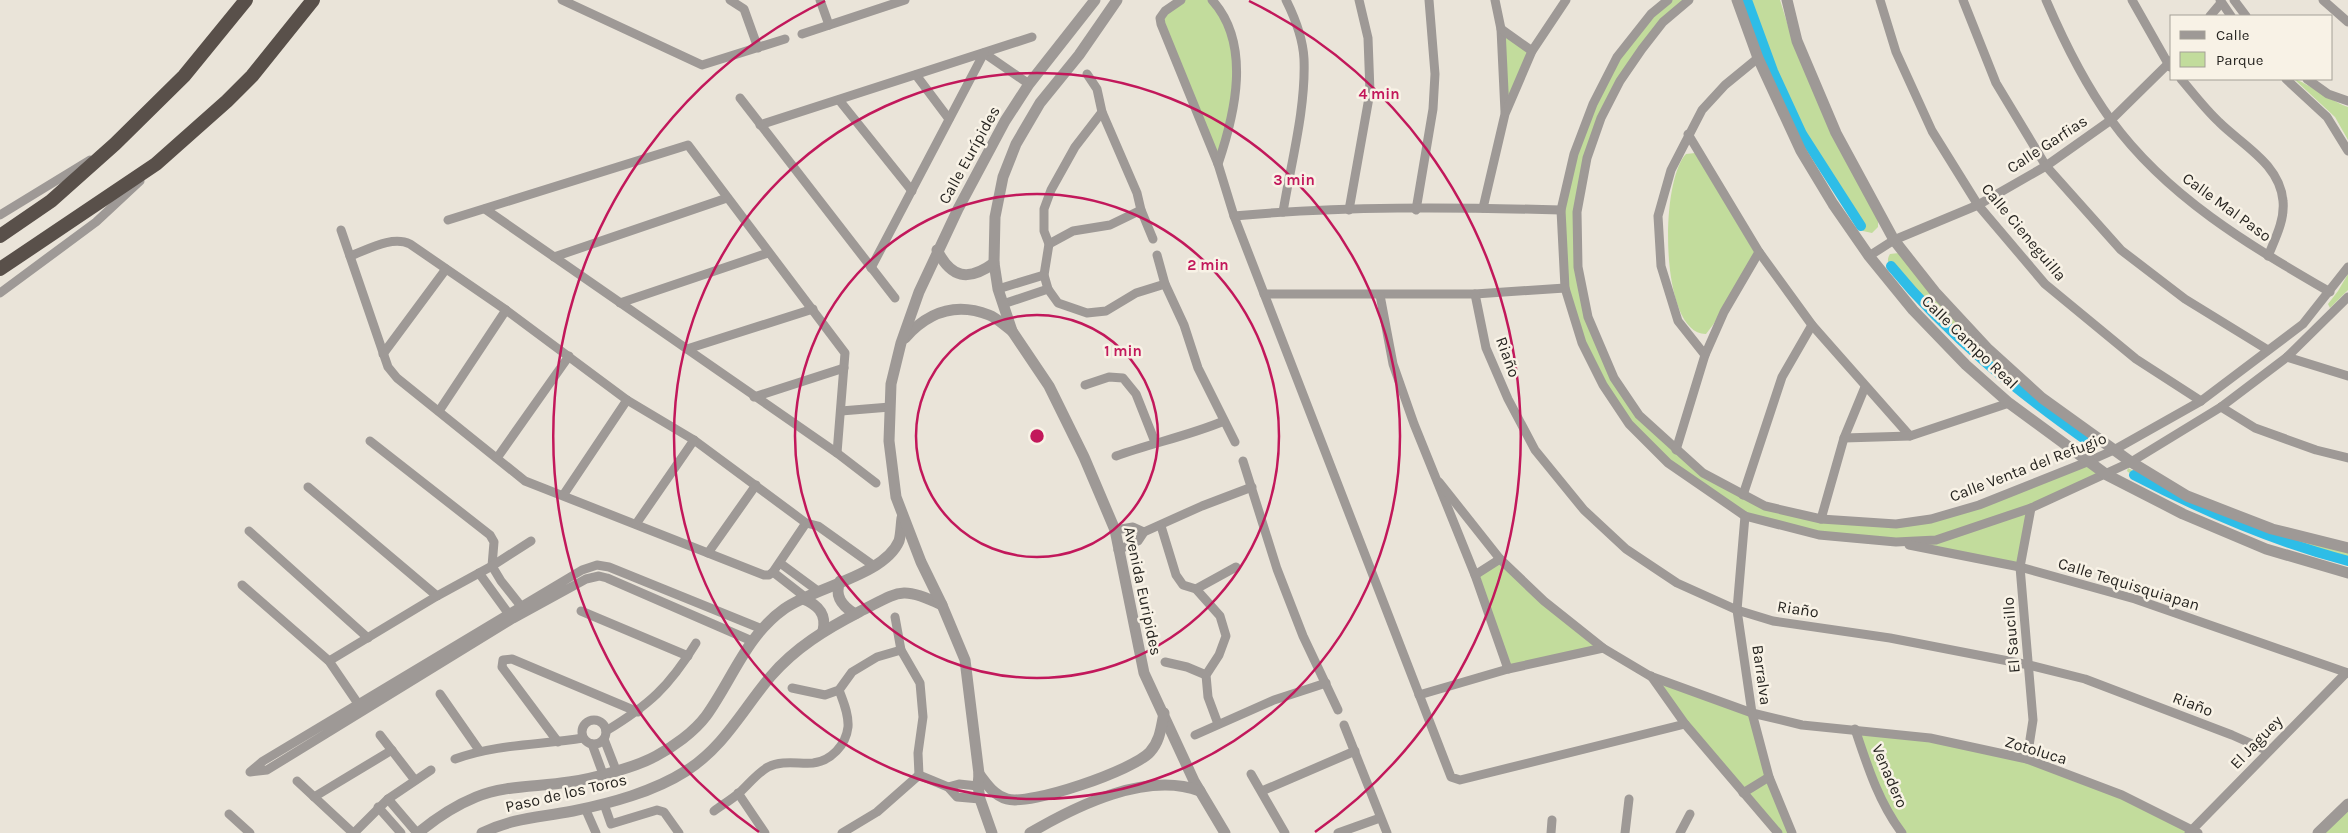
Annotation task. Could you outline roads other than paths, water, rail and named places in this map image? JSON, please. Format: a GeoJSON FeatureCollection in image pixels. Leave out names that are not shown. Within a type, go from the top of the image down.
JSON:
{"type":"FeatureCollection","features":[{"type":"Feature","properties":{"kind":"highway"},"geometry":{"type":"LineString","coordinates":[[0,236],[51,201],[115,144],[184,76],[246,0]]}},
{"type":"Feature","properties":{"kind":"highway"},"geometry":{"type":"LineString","coordinates":[[0,269],[156,164],[227,101],[252,76],[313,0]]}},
{"type":"Feature","properties":{"kind":"street"},"geometry":{"type":"LineString","coordinates":[[562,0],[702,65],[786,39]]}},
{"type":"Feature","properties":{"kind":"street"},"geometry":{"type":"LineString","coordinates":[[730,0],[744,9],[758,48]]}},
{"type":"Feature","properties":{"kind":"street"},"geometry":{"type":"LineString","coordinates":[[820,0],[829,25]]}},
{"type":"Feature","properties":{"kind":"street"},"geometry":{"type":"LineString","coordinates":[[802,34],[905,0]]}},
{"type":"Feature","properties":{"kind":"street","name":"Calle Eurípides"},"geometry":{"type":"LineString","coordinates":[[992,833],[980,799],[965,660],[942,604],[921,562],[896,497],[889,441],[891,384],[901,343],[919,292],[937,250],[1005,121],[1029,84],[1095,0]]}},
{"type":"Feature","properties":{"kind":"street"},"geometry":{"type":"LineString","coordinates":[[1012,331],[998,288],[994,263],[995,217],[1003,177],[1016,144],[1040,103],[1079,55],[1117,0]]}},
{"type":"Feature","properties":{"kind":"street"},"geometry":{"type":"LineString","coordinates":[[1181,0],[1165,11],[1160,18],[1218,164],[1234,216],[1451,777],[1455,780],[1685,724]]}},
{"type":"Feature","properties":{"kind":"street"},"geometry":{"type":"LineString","coordinates":[[1212,0],[1219,7],[1232,34],[1237,79],[1228,134],[1218,164]]}},
{"type":"Feature","properties":{"kind":"street"},"geometry":{"type":"LineString","coordinates":[[1283,212],[1302,96],[1304,58],[1296,19],[1286,0]]}},
{"type":"Feature","properties":{"kind":"street"},"geometry":{"type":"LineString","coordinates":[[1349,210],[1370,92],[1368,38],[1360,0]]}},
{"type":"Feature","properties":{"kind":"street"},"geometry":{"type":"LineString","coordinates":[[1416,210],[1433,110],[1435,74],[1429,0]]}},
{"type":"Feature","properties":{"kind":"street"},"geometry":{"type":"LineString","coordinates":[[1495,0],[1501,29],[1505,114]]}},
{"type":"Feature","properties":{"kind":"street"},"geometry":{"type":"LineString","coordinates":[[1484,208],[1505,114],[1532,51],[1566,0]]}},
{"type":"Feature","properties":{"kind":"street"},"geometry":{"type":"LineString","coordinates":[[1668,0],[1651,14],[1617,57],[1593,104],[1574,154],[1561,210],[1565,288],[1582,343],[1603,385],[1629,424],[1668,463],[1745,516],[1819,534],[1896,542],[1936,540],[2031,508],[2131,462],[2221,407],[2287,356],[2348,298]]}},
{"type":"Feature","properties":{"kind":"street","name":"Calle Venta del Refugio"},"geometry":{"type":"LineString","coordinates":[[1690,0],[1663,22],[1620,81],[1601,118],[1587,158],[1577,212],[1578,267],[1588,317],[1614,378],[1639,415],[1703,473],[1764,506],[1821,519],[1896,524],[1931,519],[1980,505],[2087,462],[2114,450],[2201,401],[2303,324],[2348,267]]}},
{"type":"Feature","properties":{"kind":"street","name":"Calle Campo Real"},"geometry":{"type":"LineString","coordinates":[[1737,0],[1758,58],[1801,151],[1833,204],[1869,256],[1926,324],[1966,365],[2009,403],[2106,475],[2183,514],[2266,549],[2348,573]]}},
{"type":"Feature","properties":{"kind":"street","name":"Calle Campo Real"},"geometry":{"type":"LineString","coordinates":[[1787,0],[1797,41],[1836,133],[1894,240],[1934,292],[1987,348],[2042,398],[2131,462],[2195,499],[2272,528],[2348,548]]}},
{"type":"Feature","properties":{"kind":"street","name":"Calle Cieneguilla"},"geometry":{"type":"LineString","coordinates":[[1880,0],[1896,52],[1932,130],[1978,205],[2045,284],[2136,359],[2201,401]]}},
{"type":"Feature","properties":{"kind":"street"},"geometry":{"type":"LineString","coordinates":[[1963,0],[1996,83],[2046,166],[2121,250],[2185,299],[2268,350]]}},
{"type":"Feature","properties":{"kind":"street","name":"Calle Mal Paso"},"geometry":{"type":"LineString","coordinates":[[2046,0],[2067,47],[2111,120],[2148,162],[2178,192],[2212,219],[2268,256],[2330,292]]}},
{"type":"Feature","properties":{"kind":"street"},"geometry":{"type":"LineString","coordinates":[[2132,0],[2170,62]]}},
{"type":"Feature","properties":{"kind":"street"},"geometry":{"type":"LineString","coordinates":[[2234,0],[2245,15]]}},
{"type":"Feature","properties":{"kind":"street"},"geometry":{"type":"LineString","coordinates":[[2323,0],[2348,22]]}},
{"type":"Feature","properties":{"kind":"street"},"geometry":{"type":"LineString","coordinates":[[2211,15],[2220,2],[2230,15]]}},
{"type":"Feature","properties":{"kind":"street"},"geometry":{"type":"LineString","coordinates":[[1501,29],[1532,51]]}},
{"type":"Feature","properties":{"kind":"street"},"geometry":{"type":"LineString","coordinates":[[760,125],[1032,37]]}},
{"type":"Feature","properties":{"kind":"street"},"geometry":{"type":"LineString","coordinates":[[1063,43],[1079,55]]}},
{"type":"Feature","properties":{"kind":"street"},"geometry":{"type":"LineString","coordinates":[[984,54],[1029,84]]}},
{"type":"Feature","properties":{"kind":"street"},"geometry":{"type":"LineString","coordinates":[[871,268],[984,54]]}},
{"type":"Feature","properties":{"kind":"street"},"geometry":{"type":"LineString","coordinates":[[1705,355],[1678,320],[1661,259],[1658,216],[1671,170],[1702,110],[1725,85],[1758,58]]}},
{"type":"Feature","properties":{"kind":"street","name":"Calle Garfias"},"geometry":{"type":"LineString","coordinates":[[1869,256],[1894,240],[1978,205],[2046,166],[2111,120],[2170,65]]}},
{"type":"Feature","properties":{"kind":"street"},"geometry":{"type":"LineString","coordinates":[[1087,74],[1097,89],[1102,112],[1137,193],[1141,210],[1153,239]]}},
{"type":"Feature","properties":{"kind":"street"},"geometry":{"type":"LineString","coordinates":[[916,75],[949,120]]}},
{"type":"Feature","properties":{"kind":"street"},"geometry":{"type":"LineString","coordinates":[[2182,80],[2218,122],[2263,160],[2274,175],[2283,200],[2280,227],[2268,256]]}},
{"type":"Feature","properties":{"kind":"street"},"geometry":{"type":"LineString","coordinates":[[2287,80],[2326,118],[2348,152]]}},
{"type":"Feature","properties":{"kind":"street"},"geometry":{"type":"LineString","coordinates":[[2308,80],[2328,94],[2348,101]]}},
{"type":"Feature","properties":{"kind":"street"},"geometry":{"type":"LineString","coordinates":[[740,98],[895,298]]}},
{"type":"Feature","properties":{"kind":"street"},"geometry":{"type":"LineString","coordinates":[[839,100],[912,190]]}},
{"type":"Feature","properties":{"kind":"street"},"geometry":{"type":"LineString","coordinates":[[1102,112],[1075,147],[1051,190],[1044,209],[1044,231],[1050,244],[1044,275],[1048,289],[1058,303],[1087,313],[1106,311],[1136,293],[1165,284]]}},
{"type":"Feature","properties":{"kind":"street"},"geometry":{"type":"LineString","coordinates":[[1688,134],[1759,252],[1812,325],[1910,436]]}},
{"type":"Feature","properties":{"kind":"street"},"geometry":{"type":"LineString","coordinates":[[0,215],[115,144]]}},
{"type":"Feature","properties":{"kind":"street"},"geometry":{"type":"LineString","coordinates":[[448,220],[688,145],[845,353],[837,453]]}},
{"type":"Feature","properties":{"kind":"street"},"geometry":{"type":"LineString","coordinates":[[0,293],[96,222],[156,164]]}},
{"type":"Feature","properties":{"kind":"street"},"geometry":{"type":"LineString","coordinates":[[554,257],[728,198]]}},
{"type":"Feature","properties":{"kind":"street"},"geometry":{"type":"LineString","coordinates":[[1234,216],[1349,210],[1484,208],[1561,210]]}},
{"type":"Feature","properties":{"kind":"street"},"geometry":{"type":"LineString","coordinates":[[485,209],[837,453],[876,483]]}},
{"type":"Feature","properties":{"kind":"street"},"geometry":{"type":"LineString","coordinates":[[1050,244],[1073,231],[1110,224],[1141,210]]}},
{"type":"Feature","properties":{"kind":"street"},"geometry":{"type":"LineString","coordinates":[[341,230],[388,367],[397,378],[526,481],[564,494],[769,576],[780,563],[806,523]]}},
{"type":"Feature","properties":{"kind":"street"},"geometry":{"type":"LineString","coordinates":[[350,256],[392,241],[402,240],[506,310],[627,400],[694,440],[806,523],[818,526],[874,566]]}},
{"type":"Feature","properties":{"kind":"street"},"geometry":{"type":"LineString","coordinates":[[937,250],[945,266],[961,275],[979,274],[994,263]]}},
{"type":"Feature","properties":{"kind":"street"},"geometry":{"type":"LineString","coordinates":[[1676,450],[1705,355],[1724,312],[1759,252]]}},
{"type":"Feature","properties":{"kind":"street"},"geometry":{"type":"LineString","coordinates":[[620,303],[768,253]]}},
{"type":"Feature","properties":{"kind":"street"},"geometry":{"type":"LineString","coordinates":[[1158,255],[1165,284],[1184,325],[1198,368],[1235,442]]}},
{"type":"Feature","properties":{"kind":"street"},"geometry":{"type":"LineString","coordinates":[[383,354],[446,269]]}},
{"type":"Feature","properties":{"kind":"street"},"geometry":{"type":"LineString","coordinates":[[998,288],[1044,275]]}},
{"type":"Feature","properties":{"kind":"street"},"geometry":{"type":"LineString","coordinates":[[1264,294],[1475,294],[1565,288]]}},
{"type":"Feature","properties":{"kind":"street"},"geometry":{"type":"LineString","coordinates":[[1003,304],[1048,289]]}},
{"type":"Feature","properties":{"kind":"street","name":"Riaño"},"geometry":{"type":"LineString","coordinates":[[1475,294],[1486,348],[1508,399],[1535,450],[1584,510],[1626,549],[1677,583],[1737,610],[1773,621],[1890,638],[2029,665],[2085,680],[2232,735],[2268,751]]}},
{"type":"Feature","properties":{"kind":"street"},"geometry":{"type":"LineString","coordinates":[[1380,295],[1394,364],[1414,424],[1475,575],[1508,669]]}},
{"type":"Feature","properties":{"kind":"street"},"geometry":{"type":"LineString","coordinates":[[687,349],[813,309]]}},
{"type":"Feature","properties":{"kind":"street"},"geometry":{"type":"LineString","coordinates":[[901,343],[918,323],[940,312],[966,309],[991,315],[1012,331]]}},
{"type":"Feature","properties":{"kind":"street"},"geometry":{"type":"LineString","coordinates":[[439,410],[506,310]]}},
{"type":"Feature","properties":{"kind":"street"},"geometry":{"type":"LineString","coordinates":[[1743,496],[1782,377],[1812,325]]}},
{"type":"Feature","properties":{"kind":"street","name":"Avenida Euripides"},"geometry":{"type":"LineString","coordinates":[[1012,331],[1049,386],[1084,457],[1115,530],[1144,673],[1200,791],[1225,833]]}},
{"type":"Feature","properties":{"kind":"street"},"geometry":{"type":"LineString","coordinates":[[497,458],[570,356]]}},
{"type":"Feature","properties":{"kind":"street"},"geometry":{"type":"LineString","coordinates":[[2287,356],[2348,376]]}},
{"type":"Feature","properties":{"kind":"street"},"geometry":{"type":"LineString","coordinates":[[754,397],[844,368]]}},
{"type":"Feature","properties":{"kind":"street"},"geometry":{"type":"LineString","coordinates":[[1085,386],[1109,377],[1123,378],[1136,394],[1155,442]]}},
{"type":"Feature","properties":{"kind":"street"},"geometry":{"type":"LineString","coordinates":[[1821,519],[1844,438],[1865,387]]}},
{"type":"Feature","properties":{"kind":"street"},"geometry":{"type":"LineString","coordinates":[[564,494],[627,400]]}},
{"type":"Feature","properties":{"kind":"street"},"geometry":{"type":"LineString","coordinates":[[1844,438],[1910,436],[2009,403]]}},
{"type":"Feature","properties":{"kind":"street"},"geometry":{"type":"LineString","coordinates":[[840,411],[890,407]]}},
{"type":"Feature","properties":{"kind":"street"},"geometry":{"type":"LineString","coordinates":[[2221,407],[2254,428],[2316,450],[2348,458]]}},
{"type":"Feature","properties":{"kind":"street"},"geometry":{"type":"LineString","coordinates":[[1116,456],[1155,442],[1191,435],[1224,421]]}},
{"type":"Feature","properties":{"kind":"street"},"geometry":{"type":"LineString","coordinates":[[370,440],[490,535],[494,542],[492,566],[523,609]]}},
{"type":"Feature","properties":{"kind":"street"},"geometry":{"type":"LineString","coordinates":[[636,524],[694,440]]}},
{"type":"Feature","properties":{"kind":"street"},"geometry":{"type":"LineString","coordinates":[[1243,461],[1277,568],[1303,636],[1338,710]]}},
{"type":"Feature","properties":{"kind":"street"},"geometry":{"type":"LineString","coordinates":[[1439,482],[1500,559],[1544,601],[1603,648],[1650,676],[1685,724],[1778,833]]}},
{"type":"Feature","properties":{"kind":"street"},"geometry":{"type":"LineString","coordinates":[[708,553],[756,485]]}},
{"type":"Feature","properties":{"kind":"street"},"geometry":{"type":"LineString","coordinates":[[308,487],[437,596]]}},
{"type":"Feature","properties":{"kind":"street"},"geometry":{"type":"LineString","coordinates":[[1118,550],[1138,541],[1144,532],[1202,506],[1252,487]]}},
{"type":"Feature","properties":{"kind":"street","name":"El Saucillo"},"geometry":{"type":"LineString","coordinates":[[2027,760],[2033,720],[2020,567],[2031,508]]}},
{"type":"Feature","properties":{"kind":"street"},"geometry":{"type":"LineString","coordinates":[[388,799],[418,833],[440,814],[477,796],[508,788],[570,782],[603,774],[655,756],[685,736],[705,716],[752,641],[783,610],[803,598],[874,566],[891,553],[899,540],[902,516]]}},
{"type":"Feature","properties":{"kind":"street","name":"Barralva"},"geometry":{"type":"LineString","coordinates":[[1745,516],[1737,610],[1752,713],[1769,777],[1792,833]]}},
{"type":"Feature","properties":{"kind":"street"},"geometry":{"type":"LineString","coordinates":[[1896,524],[1896,542]]}},
{"type":"Feature","properties":{"kind":"street"},"geometry":{"type":"LineString","coordinates":[[1161,526],[1176,575],[1183,584],[1196,589],[1220,616],[1226,636],[1219,656],[1206,675],[1208,697],[1218,724]]}},
{"type":"Feature","properties":{"kind":"street"},"geometry":{"type":"LineString","coordinates":[[1115,530],[1134,527],[1144,532]]}},
{"type":"Feature","properties":{"kind":"street"},"geometry":{"type":"LineString","coordinates":[[250,531],[368,638]]}},
{"type":"Feature","properties":{"kind":"street"},"geometry":{"type":"LineString","coordinates":[[329,661],[437,596],[479,574],[531,541]]}},
{"type":"Feature","properties":{"kind":"street","name":"Calle Tequisquiapan"},"geometry":{"type":"LineString","coordinates":[[1896,542],[2020,567],[2135,599],[2347,673]]}},
{"type":"Feature","properties":{"kind":"street"},"geometry":{"type":"LineString","coordinates":[[1475,575],[1500,559]]}},
{"type":"Feature","properties":{"kind":"street"},"geometry":{"type":"LineString","coordinates":[[780,563],[818,591]]}},
{"type":"Feature","properties":{"kind":"street"},"geometry":{"type":"LineString","coordinates":[[511,616],[267,770],[250,772],[264,760],[358,703],[523,609],[582,570],[597,565],[609,567],[762,629]]}},
{"type":"Feature","properties":{"kind":"street"},"geometry":{"type":"LineString","coordinates":[[1196,589],[1236,567]]}},
{"type":"Feature","properties":{"kind":"street"},"geometry":{"type":"LineString","coordinates":[[773,572],[803,598],[813,602],[821,610],[825,622],[823,631]]}},
{"type":"Feature","properties":{"kind":"street"},"geometry":{"type":"LineString","coordinates":[[479,574],[511,616]]}},
{"type":"Feature","properties":{"kind":"street"},"geometry":{"type":"LineString","coordinates":[[523,609],[586,579],[599,576],[752,641]]}},
{"type":"Feature","properties":{"kind":"street"},"geometry":{"type":"LineString","coordinates":[[840,581],[836,590],[837,596],[848,610],[855,614]]}},
{"type":"Feature","properties":{"kind":"street"},"geometry":{"type":"LineString","coordinates":[[242,585],[329,661],[363,711]]}},
{"type":"Feature","properties":{"kind":"street","name":"Paso de los Toros"},"geometry":{"type":"LineString","coordinates":[[482,833],[507,822],[604,804],[667,781],[703,759],[718,747],[781,665],[823,631],[895,594],[916,592],[942,604]]}},
{"type":"Feature","properties":{"kind":"street"},"geometry":{"type":"LineString","coordinates":[[581,611],[688,656]]}},
{"type":"Feature","properties":{"kind":"street"},"geometry":{"type":"LineString","coordinates":[[895,617],[901,650],[920,683],[923,717],[918,753],[919,775]]}},
{"type":"Feature","properties":{"kind":"street"},"geometry":{"type":"LineString","coordinates":[[592,744],[638,712],[660,693],[696,643]]}},
{"type":"Feature","properties":{"kind":"street"},"geometry":{"type":"LineString","coordinates":[[1419,695],[1508,669],[1603,648]]}},
{"type":"Feature","properties":{"kind":"street"},"geometry":{"type":"LineString","coordinates":[[792,688],[825,694],[839,690],[852,672],[877,657],[901,650]]}},
{"type":"Feature","properties":{"kind":"street"},"geometry":{"type":"LineString","coordinates":[[558,742],[502,667],[503,660],[508,658],[638,712]]}},
{"type":"Feature","properties":{"kind":"street"},"geometry":{"type":"LineString","coordinates":[[1165,662],[1187,667],[1206,675]]}},
{"type":"Feature","properties":{"kind":"street","name":"El Jaguey"},"geometry":{"type":"LineString","coordinates":[[2194,832],[2268,751],[2347,673]]}},
{"type":"Feature","properties":{"kind":"street","name":"Zotoluca"},"geometry":{"type":"LineString","coordinates":[[1650,676],[1752,713],[1802,725],[1930,738],[2027,760],[2122,795],[2194,832]]}},
{"type":"Feature","properties":{"kind":"street"},"geometry":{"type":"LineString","coordinates":[[1195,735],[1274,700],[1326,683]]}},
{"type":"Feature","properties":{"kind":"street"},"geometry":{"type":"LineString","coordinates":[[714,811],[766,768],[776,764],[827,760],[835,753],[843,742],[848,727],[846,709],[839,690]]}},
{"type":"Feature","properties":{"kind":"street"},"geometry":{"type":"LineString","coordinates":[[440,694],[479,750]]}},
{"type":"Feature","properties":{"kind":"street"},"geometry":{"type":"LineString","coordinates":[[948,787],[979,780],[990,790],[1008,799],[1026,800],[1080,785],[1109,775],[1150,753],[1159,740],[1164,714]]}},
{"type":"Feature","properties":{"kind":"street"},"geometry":{"type":"LineString","coordinates":[[583,738],[582,730],[590,721],[599,721],[616,770]]}},
{"type":"Feature","properties":{"kind":"street"},"geometry":{"type":"LineString","coordinates":[[1344,725],[1387,833]]}},
{"type":"Feature","properties":{"kind":"street","name":"Venadero"},"geometry":{"type":"LineString","coordinates":[[1856,729],[1868,770],[1894,823],[1902,833]]}},
{"type":"Feature","properties":{"kind":"street"},"geometry":{"type":"LineString","coordinates":[[380,735],[414,779]]}},
{"type":"Feature","properties":{"kind":"street"},"geometry":{"type":"LineString","coordinates":[[455,759],[479,750],[517,744],[558,742],[583,738],[592,744],[603,774]]}},
{"type":"Feature","properties":{"kind":"street"},"geometry":{"type":"LineString","coordinates":[[314,797],[392,750]]}},
{"type":"Feature","properties":{"kind":"street"},"geometry":{"type":"LineString","coordinates":[[1262,791],[1355,752]]}},
{"type":"Feature","properties":{"kind":"street"},"geometry":{"type":"LineString","coordinates":[[297,781],[353,833],[388,799],[414,779],[432,770]]}},
{"type":"Feature","properties":{"kind":"street"},"geometry":{"type":"LineString","coordinates":[[1251,774],[1285,833]]}},
{"type":"Feature","properties":{"kind":"street"},"geometry":{"type":"LineString","coordinates":[[919,775],[948,787],[957,797],[980,799]]}},
{"type":"Feature","properties":{"kind":"street"},"geometry":{"type":"LineString","coordinates":[[842,833],[877,812],[919,775]]}},
{"type":"Feature","properties":{"kind":"street"},"geometry":{"type":"LineString","coordinates":[[1743,794],[1769,777]]}},
{"type":"Feature","properties":{"kind":"street"},"geometry":{"type":"LineString","coordinates":[[1030,833],[1087,803],[1112,795],[1169,784],[1183,785],[1200,791]]}},
{"type":"Feature","properties":{"kind":"street"},"geometry":{"type":"LineString","coordinates":[[738,793],[765,833]]}},
{"type":"Feature","properties":{"kind":"street"},"geometry":{"type":"LineString","coordinates":[[1625,833],[1629,799]]}},
{"type":"Feature","properties":{"kind":"street"},"geometry":{"type":"LineString","coordinates":[[604,804],[611,824]]}},
{"type":"Feature","properties":{"kind":"street"},"geometry":{"type":"LineString","coordinates":[[2318,833],[2348,804]]}},
{"type":"Feature","properties":{"kind":"street"},"geometry":{"type":"LineString","coordinates":[[378,807],[401,833]]}},
{"type":"Feature","properties":{"kind":"street"},"geometry":{"type":"LineString","coordinates":[[585,808],[596,833],[611,824],[657,810],[664,812],[679,833]]}},
{"type":"Feature","properties":{"kind":"street"},"geometry":{"type":"LineString","coordinates":[[229,814],[250,833]]}},
{"type":"Feature","properties":{"kind":"street"},"geometry":{"type":"LineString","coordinates":[[1680,833],[1690,814]]}},
{"type":"Feature","properties":{"kind":"street"},"geometry":{"type":"LineString","coordinates":[[1338,833],[1380,818]]}},
{"type":"Feature","properties":{"kind":"street"},"geometry":{"type":"LineString","coordinates":[[1551,833],[1552,820]]}},
{"type":"Feature","properties":{"kind":"waterway"},"geometry":{"type":"LineString","coordinates":[[1747,0],[1773,71],[1802,134],[1861,226]]}},
{"type":"Feature","properties":{"kind":"waterway"},"geometry":{"type":"LineString","coordinates":[[1891,266],[1937,317],[1986,363],[2038,405],[2093,445]]}},
{"type":"Feature","properties":{"kind":"waterway"},"geometry":{"type":"LineString","coordinates":[[2134,475],[2238,524],[2292,544],[2348,561]]}}]}
